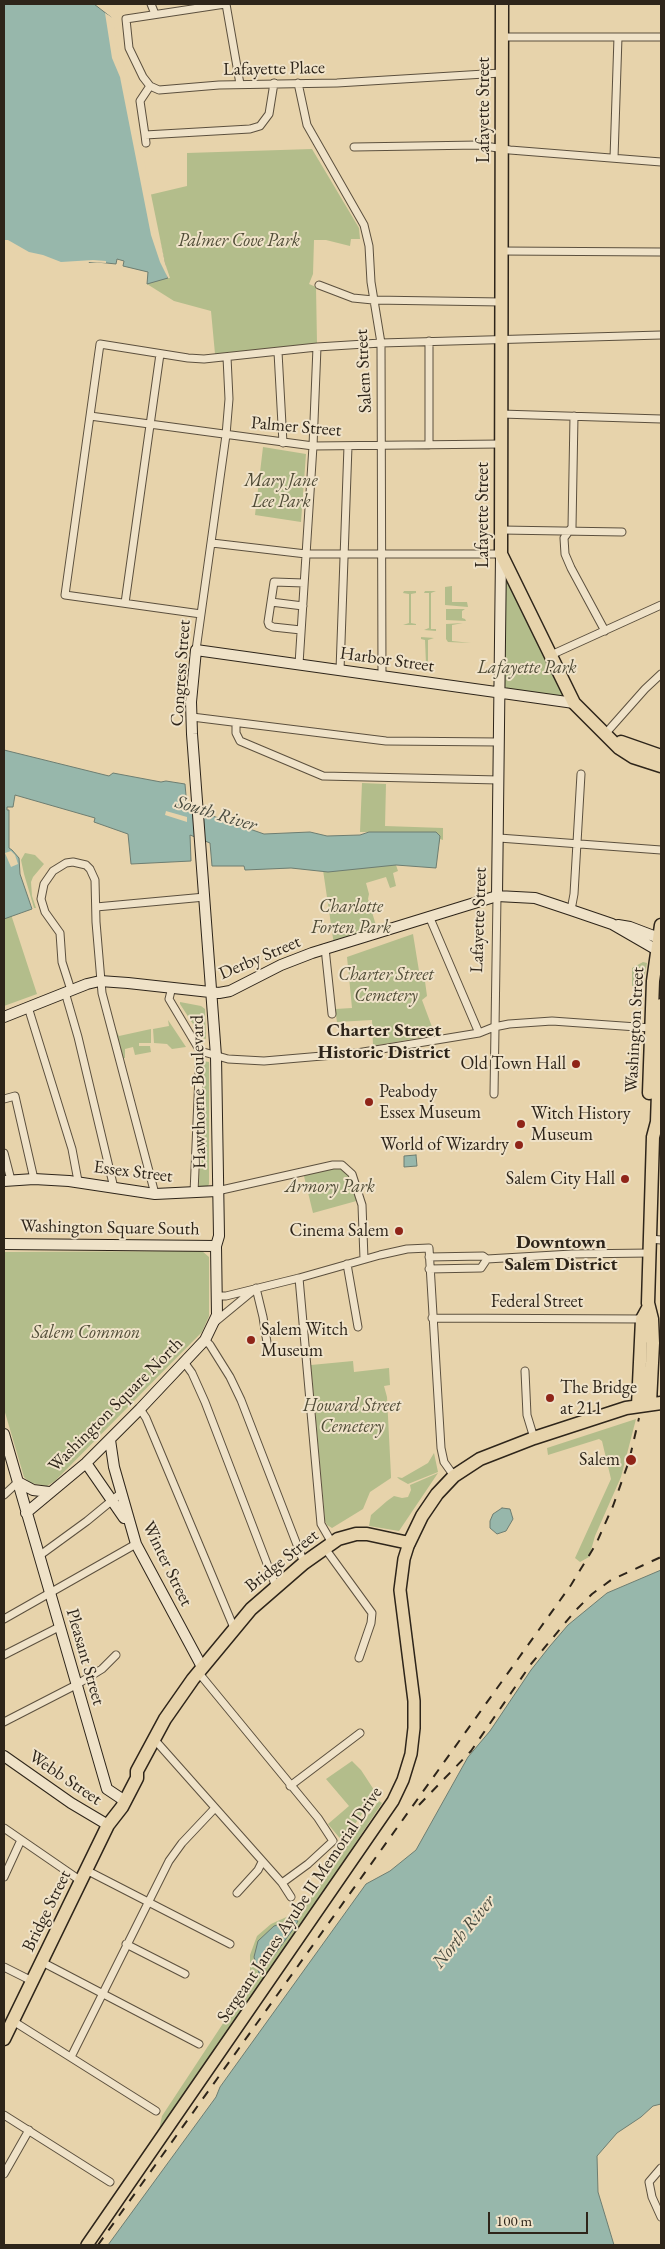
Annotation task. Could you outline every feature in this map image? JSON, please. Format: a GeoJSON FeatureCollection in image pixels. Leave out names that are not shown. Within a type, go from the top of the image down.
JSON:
{"type":"FeatureCollection","features":[{"type":"Feature","properties":{"kind":"highway","name":"Lafayette Street"},"geometry":{"type":"LineString","coordinates":[[501,554],[502,4]]}},
{"type":"Feature","properties":{"kind":"highway"},"geometry":{"type":"LineString","coordinates":[[501,554],[574,703],[620,748],[633,757],[661,766]]}},
{"type":"Feature","properties":{"kind":"highway"},"geometry":{"type":"LineString","coordinates":[[606,734],[634,748],[661,756]]}},
{"type":"Feature","properties":{"kind":"highway","name":"Washington Street"},"geometry":{"type":"LineString","coordinates":[[657,1138],[649,1123],[653,981],[660,945],[661,925]]}},
{"type":"Feature","properties":{"kind":"highway","name":"Washington Street"},"geometry":{"type":"LineString","coordinates":[[650,1404],[645,1314],[650,1253],[656,1240],[657,1122],[661,1005]]}},
{"type":"Feature","properties":{"kind":"highway","name":"Washington Street"},"geometry":{"type":"LineString","coordinates":[[645,1314],[652,1319],[653,1343],[650,1404]]}},
{"type":"Feature","properties":{"kind":"highway"},"geometry":{"type":"LineString","coordinates":[[653,1343],[661,1376]]}},
{"type":"Feature","properties":{"kind":"highway"},"geometry":{"type":"LineString","coordinates":[[409,1543],[429,1504],[454,1476],[488,1454],[534,1438],[650,1404]]}},
{"type":"Feature","properties":{"kind":"highway","name":"Bridge Street"},"geometry":{"type":"LineString","coordinates":[[4,2039],[121,1799],[137,1778],[137,1771],[165,1719],[200,1670],[234,1628],[304,1563],[328,1545],[346,1536],[367,1534],[409,1543]]}},
{"type":"Feature","properties":{"kind":"main road","name":"Lafayette Street"},"geometry":{"type":"LineString","coordinates":[[497,896],[501,554]]}},
{"type":"Feature","properties":{"kind":"main road","name":"Harbor Street"},"geometry":{"type":"LineString","coordinates":[[196,650],[574,703]]}},
{"type":"Feature","properties":{"kind":"main road","name":"Congress Street"},"geometry":{"type":"LineString","coordinates":[[196,650],[191,700],[212,993]]}},
{"type":"Feature","properties":{"kind":"main road","name":"Derby Street"},"geometry":{"type":"LineString","coordinates":[[4,1017],[68,991],[100,982],[172,987],[212,993],[230,991],[281,965],[325,948],[497,896],[536,898],[612,924],[630,927],[660,945]]}},
{"type":"Feature","properties":{"kind":"main road","name":"Hawthorne Boulevard"},"geometry":{"type":"LineString","coordinates":[[212,993],[216,1056],[217,1191],[213,1200],[212,1236],[216,1246]]}},
{"type":"Feature","properties":{"kind":"main road","name":"Essex Street"},"geometry":{"type":"LineString","coordinates":[[7,1180],[78,1181],[155,1194],[194,1194],[217,1191]]}},
{"type":"Feature","properties":{"kind":"main road","name":"Washington Square South"},"geometry":{"type":"LineString","coordinates":[[4,1244],[216,1246]]}},
{"type":"Feature","properties":{"kind":"main road","name":"Washington Square North"},"geometry":{"type":"LineString","coordinates":[[25,1508],[86,1463],[205,1340],[214,1323],[218,1296],[216,1246]]}},
{"type":"Feature","properties":{"kind":"main road","name":"Federal Street"},"geometry":{"type":"LineString","coordinates":[[645,1314],[661,1314]]}},
{"type":"Feature","properties":{"kind":"main road","name":"Pleasant Street"},"geometry":{"type":"LineString","coordinates":[[4,1434],[107,1789],[121,1799]]}},
{"type":"Feature","properties":{"kind":"main road","name":"Winter Street"},"geometry":{"type":"LineString","coordinates":[[110,1440],[120,1493],[136,1544],[200,1670]]}},
{"type":"Feature","properties":{"kind":"main road"},"geometry":{"type":"LineString","coordinates":[[86,1463],[131,1527]]}},
{"type":"Feature","properties":{"kind":"main road"},"geometry":{"type":"LineString","coordinates":[[18,1482],[33,1490],[49,1492]]}},
{"type":"Feature","properties":{"kind":"main road","name":"Sergeant James Ayube II Memorial Drive"},"geometry":{"type":"LineString","coordinates":[[87,2245],[176,2119],[388,1809],[403,1780],[411,1754],[414,1728],[414,1701],[400,1590],[404,1559],[409,1543]]}},
{"type":"Feature","properties":{"kind":"main road","name":"Webb Street"},"geometry":{"type":"LineString","coordinates":[[4,1756],[85,1812],[108,1825]]}},
{"type":"Feature","properties":{"kind":"street"},"geometry":{"type":"LineString","coordinates":[[146,144],[140,101],[150,86],[143,77],[129,48],[126,19],[153,8],[225,4],[240,84]]}},
{"type":"Feature","properties":{"kind":"street"},"geometry":{"type":"LineString","coordinates":[[502,37],[661,37]]}},
{"type":"Feature","properties":{"kind":"street"},"geometry":{"type":"LineString","coordinates":[[614,158],[618,37]]}},
{"type":"Feature","properties":{"kind":"street","name":"Lafayette Place"},"geometry":{"type":"LineString","coordinates":[[150,86],[159,90],[240,84],[345,83],[501,73]]}},
{"type":"Feature","properties":{"kind":"street"},"geometry":{"type":"LineString","coordinates":[[145,135],[250,129],[260,126],[269,114],[274,83]]}},
{"type":"Feature","properties":{"kind":"street","name":"Salem Street"},"geometry":{"type":"LineString","coordinates":[[298,83],[307,125],[364,225],[367,235],[374,300],[382,343],[382,676]]}},
{"type":"Feature","properties":{"kind":"street"},"geometry":{"type":"LineString","coordinates":[[354,147],[479,144],[501,148],[661,162]]}},
{"type":"Feature","properties":{"kind":"street"},"geometry":{"type":"LineString","coordinates":[[501,251],[661,252]]}},
{"type":"Feature","properties":{"kind":"street"},"geometry":{"type":"LineString","coordinates":[[319,285],[353,298],[374,300],[501,302]]}},
{"type":"Feature","properties":{"kind":"street"},"geometry":{"type":"LineString","coordinates":[[201,614],[65,595],[100,344],[188,358],[227,357],[317,347],[382,343],[501,338],[661,335]]}},
{"type":"Feature","properties":{"kind":"street"},"geometry":{"type":"LineString","coordinates":[[429,341],[429,445]]}},
{"type":"Feature","properties":{"kind":"street"},"geometry":{"type":"LineString","coordinates":[[299,664],[313,446],[317,347]]}},
{"type":"Feature","properties":{"kind":"street"},"geometry":{"type":"LineString","coordinates":[[278,352],[283,443]]}},
{"type":"Feature","properties":{"kind":"street"},"geometry":{"type":"LineString","coordinates":[[126,603],[160,354]]}},
{"type":"Feature","properties":{"kind":"street","name":"Congress Street"},"geometry":{"type":"LineString","coordinates":[[196,650],[226,435],[229,399],[227,357]]}},
{"type":"Feature","properties":{"kind":"street"},"geometry":{"type":"LineString","coordinates":[[501,414],[661,420]]}},
{"type":"Feature","properties":{"kind":"street","name":"Palmer Street"},"geometry":{"type":"LineString","coordinates":[[90,416],[313,446],[501,444]]}},
{"type":"Feature","properties":{"kind":"street"},"geometry":{"type":"LineString","coordinates":[[574,416],[572,526],[564,538],[565,554],[605,631]]}},
{"type":"Feature","properties":{"kind":"street"},"geometry":{"type":"LineString","coordinates":[[340,670],[348,446]]}},
{"type":"Feature","properties":{"kind":"street"},"geometry":{"type":"LineString","coordinates":[[502,530],[622,532]]}},
{"type":"Feature","properties":{"kind":"street"},"geometry":{"type":"LineString","coordinates":[[212,543],[306,554],[501,554]]}},
{"type":"Feature","properties":{"kind":"street"},"geometry":{"type":"LineString","coordinates":[[301,630],[270,626],[268,622],[274,582],[304,583]]}},
{"type":"Feature","properties":{"kind":"street"},"geometry":{"type":"LineString","coordinates":[[271,602],[302,606]]}},
{"type":"Feature","properties":{"kind":"street"},"geometry":{"type":"LineString","coordinates":[[552,656],[661,605]]}},
{"type":"Feature","properties":{"kind":"street"},"geometry":{"type":"LineString","coordinates":[[606,734],[645,689],[661,674]]}},
{"type":"Feature","properties":{"kind":"street"},"geometry":{"type":"LineString","coordinates":[[192,717],[386,741],[498,742]]}},
{"type":"Feature","properties":{"kind":"street"},"geometry":{"type":"LineString","coordinates":[[236,723],[236,734],[240,741],[323,776],[499,780]]}},
{"type":"Feature","properties":{"kind":"street"},"geometry":{"type":"LineString","coordinates":[[571,910],[574,894],[582,774]]}},
{"type":"Feature","properties":{"kind":"street"},"geometry":{"type":"LineString","coordinates":[[499,838],[576,842],[661,850]]}},
{"type":"Feature","properties":{"kind":"street"},"geometry":{"type":"LineString","coordinates":[[114,1188],[68,991],[60,933],[42,905],[44,884],[53,871],[66,863],[86,865],[95,880],[100,982],[155,1194]]}},
{"type":"Feature","properties":{"kind":"street","name":"Lafayette Street"},"geometry":{"type":"LineString","coordinates":[[494,1094],[497,896]]}},
{"type":"Feature","properties":{"kind":"street"},"geometry":{"type":"LineString","coordinates":[[96,907],[205,897]]}},
{"type":"Feature","properties":{"kind":"street"},"geometry":{"type":"LineString","coordinates":[[429,916],[479,1033]]}},
{"type":"Feature","properties":{"kind":"street"},"geometry":{"type":"LineString","coordinates":[[325,948],[332,1014]]}},
{"type":"Feature","properties":{"kind":"street","name":"Hawthorne Boulevard"},"geometry":{"type":"LineString","coordinates":[[172,987],[169,999],[200,1051],[194,1194]]}},
{"type":"Feature","properties":{"kind":"street"},"geometry":{"type":"LineString","coordinates":[[28,1007],[72,1150],[78,1181]]}},
{"type":"Feature","properties":{"kind":"street"},"geometry":{"type":"LineString","coordinates":[[200,1051],[216,1056],[252,1061],[307,1059],[479,1033],[494,1027],[552,1021],[651,1028]]}},
{"type":"Feature","properties":{"kind":"street"},"geometry":{"type":"LineString","coordinates":[[4,1099],[15,1096],[34,1179]]}},
{"type":"Feature","properties":{"kind":"street"},"geometry":{"type":"LineString","coordinates":[[4,1153],[7,1180]]}},
{"type":"Feature","properties":{"kind":"street","name":"Essex Street"},"geometry":{"type":"LineString","coordinates":[[217,1191],[333,1165],[346,1167],[352,1174],[362,1204],[364,1259]]}},
{"type":"Feature","properties":{"kind":"street"},"geometry":{"type":"LineString","coordinates":[[218,1296],[298,1278],[407,1249],[429,1248],[441,1448],[444,1462],[454,1476]]}},
{"type":"Feature","properties":{"kind":"street"},"geometry":{"type":"LineString","coordinates":[[429,1257],[483,1256],[487,1260],[572,1254],[650,1253]]}},
{"type":"Feature","properties":{"kind":"street"},"geometry":{"type":"LineString","coordinates":[[429,1269],[481,1268],[487,1260]]}},
{"type":"Feature","properties":{"kind":"street"},"geometry":{"type":"LineString","coordinates":[[347,1264],[358,1327]]}},
{"type":"Feature","properties":{"kind":"street"},"geometry":{"type":"LineString","coordinates":[[298,1278],[321,1524],[328,1545],[372,1613],[371,1624],[359,1658]]}},
{"type":"Feature","properties":{"kind":"street"},"geometry":{"type":"LineString","coordinates":[[214,1323],[256,1288]]}},
{"type":"Feature","properties":{"kind":"street"},"geometry":{"type":"LineString","coordinates":[[256,1288],[268,1349]]}},
{"type":"Feature","properties":{"kind":"street","name":"Federal Street"},"geometry":{"type":"LineString","coordinates":[[432,1318],[645,1314]]}},
{"type":"Feature","properties":{"kind":"street"},"geometry":{"type":"LineString","coordinates":[[205,1340],[225,1369],[241,1400],[304,1563]]}},
{"type":"Feature","properties":{"kind":"street"},"geometry":{"type":"LineString","coordinates":[[184,1362],[192,1373],[205,1402],[276,1587]]}},
{"type":"Feature","properties":{"kind":"street"},"geometry":{"type":"LineString","coordinates":[[525,1371],[527,1414],[534,1438]]}},
{"type":"Feature","properties":{"kind":"street"},"geometry":{"type":"LineString","coordinates":[[140,1409],[146,1418],[234,1628]]}},
{"type":"Feature","properties":{"kind":"street"},"geometry":{"type":"LineString","coordinates":[[4,1495],[18,1482]]}},
{"type":"Feature","properties":{"kind":"street"},"geometry":{"type":"LineString","coordinates":[[39,1556],[120,1493]]}},
{"type":"Feature","properties":{"kind":"street"},"geometry":{"type":"LineString","coordinates":[[4,1619],[136,1544]]}},
{"type":"Feature","properties":{"kind":"street"},"geometry":{"type":"LineString","coordinates":[[4,1655],[59,1627]]}},
{"type":"Feature","properties":{"kind":"street"},"geometry":{"type":"LineString","coordinates":[[4,1722],[76,1685],[102,1669],[116,1656]]}},
{"type":"Feature","properties":{"kind":"street"},"geometry":{"type":"LineString","coordinates":[[200,1670],[290,1786],[318,1818],[333,1841],[282,1884]]}},
{"type":"Feature","properties":{"kind":"street"},"geometry":{"type":"LineString","coordinates":[[290,1786],[360,1733]]}},
{"type":"Feature","properties":{"kind":"street"},"geometry":{"type":"LineString","coordinates":[[154,1739],[282,1884],[290,1897]]}},
{"type":"Feature","properties":{"kind":"street"},"geometry":{"type":"LineString","coordinates":[[71,2057],[126,1944],[175,1852],[215,1808]]}},
{"type":"Feature","properties":{"kind":"street"},"geometry":{"type":"LineString","coordinates":[[4,1828],[21,1840],[84,1876],[148,1902],[230,1944]]}},
{"type":"Feature","properties":{"kind":"street"},"geometry":{"type":"LineString","coordinates":[[4,1877],[21,1840]]}},
{"type":"Feature","properties":{"kind":"street"},"geometry":{"type":"LineString","coordinates":[[237,1893],[258,1870],[262,1862]]}},
{"type":"Feature","properties":{"kind":"street"},"geometry":{"type":"LineString","coordinates":[[126,1944],[185,1974]]}},
{"type":"Feature","properties":{"kind":"street"},"geometry":{"type":"LineString","coordinates":[[42,1962],[199,2044]]}},
{"type":"Feature","properties":{"kind":"street"},"geometry":{"type":"LineString","coordinates":[[4,1967],[32,1981]]}},
{"type":"Feature","properties":{"kind":"street"},"geometry":{"type":"LineString","coordinates":[[13,2021],[156,2111]]}},
{"type":"Feature","properties":{"kind":"street"},"geometry":{"type":"LineString","coordinates":[[4,2115],[110,2182]]}},
{"type":"Feature","properties":{"kind":"street"},"geometry":{"type":"LineString","coordinates":[[4,2174],[29,2130]]}},
{"type":"Feature","properties":{"kind":"street"},"geometry":{"type":"LineString","coordinates":[[661,2168],[649,2182],[652,2197],[661,2217]]}},
{"type":"Feature","properties":{"kind":"green space","name":"Palmer Cove Park"},"geometry":{"type":"Polygon","coordinates":[[[94,4],[149,195],[187,186],[187,153],[312,149],[359,228],[360,239],[351,239],[350,246],[326,240],[314,240],[313,274],[309,284],[316,287],[317,343],[215,354],[211,311],[174,301],[147,284],[148,272],[123,266],[125,261],[94,4]]]}},
{"type":"Feature","properties":{"kind":"green space","name":"Mary Jane Lee Park"},"geometry":{"type":"Polygon","coordinates":[[[263,447],[306,454],[301,522],[255,515],[263,447]]]}},
{"type":"Feature","properties":{"kind":"green space","name":"Lafayette Park"},"geometry":{"type":"Polygon","coordinates":[[[501,554],[574,703],[500,692],[501,554]]]}},
{"type":"Feature","properties":{"kind":"green space"},"geometry":{"type":"Polygon","coordinates":[[[452,586],[452,602],[467,602],[468,607],[445,605],[445,587],[452,586]]]}},
{"type":"Feature","properties":{"kind":"green space"},"geometry":{"type":"Polygon","coordinates":[[[404,591],[416,591],[416,593],[411,594],[411,623],[416,625],[403,625],[409,623],[409,594],[403,593],[404,591]]]}},
{"type":"Feature","properties":{"kind":"green space"},"geometry":{"type":"Polygon","coordinates":[[[425,591],[436,591],[431,593],[431,629],[436,629],[436,631],[424,630],[429,628],[429,593],[424,593],[425,591]]]}},
{"type":"Feature","properties":{"kind":"green space"},"geometry":{"type":"Polygon","coordinates":[[[446,609],[465,609],[462,611],[462,618],[466,621],[446,620],[446,609]]]}},
{"type":"Feature","properties":{"kind":"green space"},"geometry":{"type":"Polygon","coordinates":[[[463,623],[452,625],[452,641],[471,643],[448,642],[446,639],[446,624],[463,623]]]}},
{"type":"Feature","properties":{"kind":"green space"},"geometry":{"type":"Polygon","coordinates":[[[421,637],[434,638],[428,640],[428,664],[431,666],[421,666],[426,664],[425,640],[421,639],[421,637]]]}},
{"type":"Feature","properties":{"kind":"green space"},"geometry":{"type":"Polygon","coordinates":[[[362,783],[386,784],[385,826],[443,828],[443,840],[440,839],[439,844],[424,832],[360,832],[362,783]]]}},
{"type":"Feature","properties":{"kind":"green space"},"geometry":{"type":"Polygon","coordinates":[[[25,853],[35,855],[44,864],[31,882],[32,896],[36,908],[34,908],[21,860],[25,853]]]}},
{"type":"Feature","properties":{"kind":"green space","name":"Charlotte Forten Park"},"geometry":{"type":"Polygon","coordinates":[[[352,857],[410,865],[396,865],[398,871],[393,873],[396,886],[390,888],[386,877],[366,883],[369,894],[368,899],[378,932],[334,945],[323,870],[291,868],[245,870],[352,857]]]}},
{"type":"Feature","properties":{"kind":"green space"},"geometry":{"type":"Polygon","coordinates":[[[4,893],[37,994],[4,1006],[4,893]]]}},
{"type":"Feature","properties":{"kind":"green space","name":"Charter Street Cemetery"},"geometry":{"type":"Polygon","coordinates":[[[413,934],[419,971],[424,974],[427,996],[422,1000],[435,1035],[373,1046],[372,1020],[337,1022],[335,1009],[352,1008],[347,957],[413,934]]]}},
{"type":"Feature","properties":{"kind":"green space"},"geometry":{"type":"Polygon","coordinates":[[[643,962],[647,963],[643,985],[632,986],[632,968],[643,962]]]}},
{"type":"Feature","properties":{"kind":"green space"},"geometry":{"type":"Polygon","coordinates":[[[180,1002],[201,1006],[205,1009],[206,1039],[202,1038],[180,1002]]]}},
{"type":"Feature","properties":{"kind":"green space"},"geometry":{"type":"Polygon","coordinates":[[[168,1020],[186,1047],[172,1049],[167,1044],[154,1043],[153,1029],[169,1026],[168,1020]]]}},
{"type":"Feature","properties":{"kind":"green space"},"geometry":{"type":"Polygon","coordinates":[[[113,1024],[119,1036],[151,1029],[151,1043],[139,1043],[139,1046],[150,1046],[151,1052],[135,1055],[133,1047],[125,1049],[125,1058],[123,1058],[113,1024]]]}},
{"type":"Feature","properties":{"kind":"green space"},"geometry":{"type":"Polygon","coordinates":[[[202,1061],[209,1062],[208,1186],[199,1186],[202,1061]]]}},
{"type":"Feature","properties":{"kind":"green space","name":"Armory Park"},"geometry":{"type":"Polygon","coordinates":[[[346,1167],[360,1200],[313,1213],[303,1172],[346,1167]]]}},
{"type":"Feature","properties":{"kind":"green space","name":"Salem Common"},"geometry":{"type":"Polygon","coordinates":[[[202,1251],[209,1257],[209,1316],[202,1332],[55,1481],[47,1486],[30,1483],[24,1477],[4,1409],[4,1252],[202,1251]]]}},
{"type":"Feature","properties":{"kind":"green space","name":"Howard Street Cemetery"},"geometry":{"type":"Polygon","coordinates":[[[353,1361],[354,1372],[389,1368],[390,1385],[384,1386],[387,1397],[391,1478],[370,1492],[363,1509],[332,1528],[325,1521],[311,1365],[353,1361]]]}},
{"type":"Feature","properties":{"kind":"green space"},"geometry":{"type":"Polygon","coordinates":[[[636,1419],[621,1477],[595,1536],[589,1557],[580,1562],[575,1558],[611,1479],[602,1441],[599,1439],[548,1455],[547,1448],[636,1419]]]}},
{"type":"Feature","properties":{"kind":"green space"},"geometry":{"type":"Polygon","coordinates":[[[434,1453],[438,1472],[408,1484],[397,1477],[402,1478],[428,1463],[434,1453]]]}},
{"type":"Feature","properties":{"kind":"green space"},"geometry":{"type":"Polygon","coordinates":[[[438,1473],[399,1531],[369,1526],[371,1515],[387,1501],[394,1496],[408,1497],[411,1490],[410,1485],[438,1473]]]}},
{"type":"Feature","properties":{"kind":"green space"},"geometry":{"type":"Polygon","coordinates":[[[352,1761],[361,1770],[376,1793],[343,1842],[328,1824],[349,1806],[326,1779],[352,1761]]]}},
{"type":"Feature","properties":{"kind":"green space"},"geometry":{"type":"Polygon","coordinates":[[[379,1801],[382,1803],[317,1901],[159,2130],[162,2116],[247,1987],[250,1978],[250,1955],[257,1936],[271,1924],[304,1909],[339,1853],[379,1801]]]}},
{"type":"Feature","properties":{"kind":"water"},"geometry":{"type":"Polygon","coordinates":[[[4,4],[94,4],[112,18],[115,51],[168,278],[147,284],[148,272],[123,266],[124,261],[117,259],[116,264],[97,262],[63,264],[4,247],[4,4]]]}},
{"type":"Feature","properties":{"kind":"water"},"geometry":{"type":"Polygon","coordinates":[[[4,750],[109,776],[113,773],[161,782],[185,784],[187,807],[264,834],[310,832],[327,836],[360,835],[369,832],[436,832],[440,836],[436,868],[396,865],[328,872],[291,868],[245,870],[244,866],[212,866],[210,843],[190,835],[191,861],[131,864],[128,834],[94,822],[95,818],[15,795],[13,807],[7,807],[7,810],[9,810],[9,848],[19,858],[20,874],[32,909],[4,919],[4,750]]]}},
{"type":"Feature","properties":{"kind":"water"},"geometry":{"type":"Polygon","coordinates":[[[416,1155],[417,1166],[404,1167],[404,1156],[416,1155]]]}},
{"type":"Feature","properties":{"kind":"water"},"geometry":{"type":"Polygon","coordinates":[[[502,1508],[510,1509],[513,1519],[506,1531],[497,1534],[490,1528],[490,1521],[493,1514],[502,1508]]]}},
{"type":"Feature","properties":{"kind":"water","name":"North River"},"geometry":{"type":"Polygon","coordinates":[[[661,1570],[661,2104],[653,2106],[641,2117],[617,2133],[597,2156],[598,2192],[614,2245],[108,2245],[216,2097],[220,2087],[366,1884],[390,1871],[416,1850],[468,1757],[490,1731],[531,1670],[550,1646],[568,1625],[607,1593],[661,1570]]]}},
{"type":"Feature","properties":{"kind":"water"},"geometry":{"type":"Polygon","coordinates":[[[298,1921],[294,1928],[262,1972],[259,1973],[254,1957],[258,1941],[274,1926],[298,1921]]]}},
{"type":"Feature","properties":{"kind":"pier"},"geometry":{"type":"Polygon","coordinates":[[[105,13],[113,18],[119,58],[125,67],[165,263],[170,278],[168,278],[160,262],[151,235],[120,77],[112,58],[105,13]]]}},
{"type":"Feature","properties":{"kind":"pier"},"geometry":{"type":"Polygon","coordinates":[[[4,240],[8,240],[29,252],[61,262],[93,260],[106,261],[106,263],[89,262],[88,265],[70,266],[30,262],[11,251],[4,250],[4,240]]]}},
{"type":"Feature","properties":{"kind":"pier"},"geometry":{"type":"Polygon","coordinates":[[[166,811],[187,817],[187,822],[165,815],[166,811]]]}},
{"type":"Feature","properties":{"kind":"pier"},"geometry":{"type":"Polygon","coordinates":[[[11,851],[15,855],[18,864],[11,867],[5,853],[11,851]]]}},
{"type":"Feature","properties":{"kind":"railway"},"geometry":{"type":"LineString","coordinates":[[98,2245],[571,1585],[596,1544],[613,1506],[629,1461],[639,1418]]}},
{"type":"Feature","properties":{"kind":"railway"},"geometry":{"type":"LineString","coordinates":[[419,1805],[471,1751],[531,1664],[575,1611],[592,1594],[611,1580],[661,1557]]}},
{"type":"Feature","properties":{"kind":"place","name":"Old Town Hall"},"geometry":{"type":"Point","coordinates":[576,1064]}},
{"type":"Feature","properties":{"kind":"place","name":"Peabody Essex Museum"},"geometry":{"type":"Point","coordinates":[369,1102]}},
{"type":"Feature","properties":{"kind":"place","name":"Witch History Museum"},"geometry":{"type":"Point","coordinates":[521,1124]}},
{"type":"Feature","properties":{"kind":"place","name":"World of Wizardry"},"geometry":{"type":"Point","coordinates":[519,1145]}},
{"type":"Feature","properties":{"kind":"place","name":"Salem City Hall"},"geometry":{"type":"Point","coordinates":[625,1179]}},
{"type":"Feature","properties":{"kind":"place","name":"Cinema Salem"},"geometry":{"type":"Point","coordinates":[399,1231]}},
{"type":"Feature","properties":{"kind":"place","name":"Salem Witch Museum"},"geometry":{"type":"Point","coordinates":[251,1340]}},
{"type":"Feature","properties":{"kind":"place","name":"The Bridge at 211"},"geometry":{"type":"Point","coordinates":[550,1398]}},
{"type":"Feature","properties":{"kind":"place","name":"Salem"},"geometry":{"type":"Point","coordinates":[631,1460]}},
{"type":"Feature","properties":{"kind":"district","name":"Charter Street Historic District"},"geometry":{"type":"Point","coordinates":[384,1042]}},
{"type":"Feature","properties":{"kind":"district","name":"Downtown Salem District"},"geometry":{"type":"Point","coordinates":[561,1254]}},
{"type":"Feature","properties":{"kind":"water label","name":"South River"},"geometry":{"type":"Point","coordinates":[216,814]}}]}
